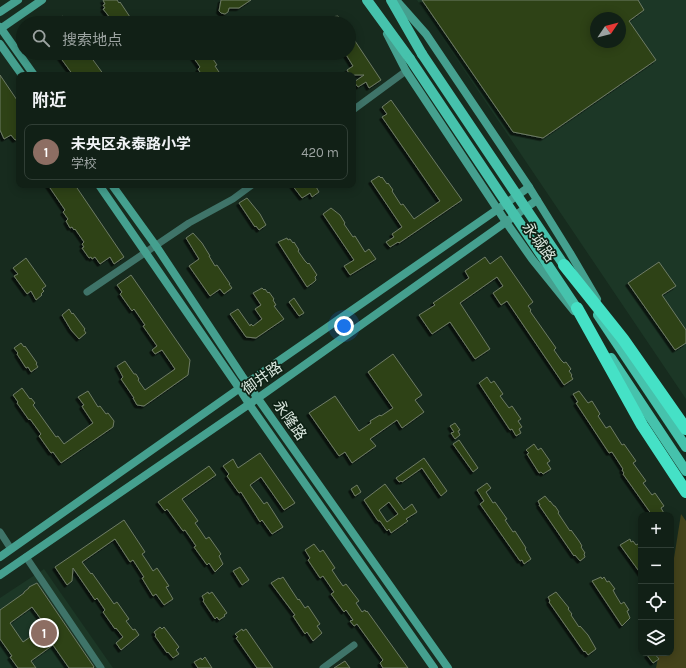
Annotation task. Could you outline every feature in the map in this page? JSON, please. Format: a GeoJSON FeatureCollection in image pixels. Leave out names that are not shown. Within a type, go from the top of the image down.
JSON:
{"type":"FeatureCollection","features":[{"type":"Feature","properties":{"kind":"highway"},"geometry":{"type":"LineString","coordinates":[[564,265],[623,339],[686,429]]}},
{"type":"Feature","properties":{"kind":"highway"},"geometry":{"type":"LineString","coordinates":[[576,308],[642,425],[686,492]]}},
{"type":"Feature","properties":{"kind":"main road","name":"永城路"},"geometry":{"type":"LineString","coordinates":[[367,0],[410,59],[686,471]]}},
{"type":"Feature","properties":{"kind":"main road"},"geometry":{"type":"LineString","coordinates":[[391,0],[422,54],[686,447]]}},
{"type":"Feature","properties":{"kind":"street"},"geometry":{"type":"LineString","coordinates":[[0,12],[18,0]]}},
{"type":"Feature","properties":{"kind":"street"},"geometry":{"type":"LineString","coordinates":[[18,16],[42,0]]}},
{"type":"Feature","properties":{"kind":"street","name":"永城路"},"geometry":{"type":"LineString","coordinates":[[396,0],[426,34],[529,187],[570,253],[628,353],[686,442]]}},
{"type":"Feature","properties":{"kind":"street"},"geometry":{"type":"LineString","coordinates":[[16,17],[0,28],[16,50]]}},
{"type":"Feature","properties":{"kind":"street","name":"永城路"},"geometry":{"type":"LineString","coordinates":[[380,19],[406,71],[506,222],[532,259],[580,318],[607,355],[686,474]]}},
{"type":"Feature","properties":{"kind":"street"},"geometry":{"type":"LineString","coordinates":[[0,44],[20,72]]}},
{"type":"Feature","properties":{"kind":"street"},"geometry":{"type":"LineString","coordinates":[[23,60],[32,72]]}},
{"type":"Feature","properties":{"kind":"street"},"geometry":{"type":"LineString","coordinates":[[356,108],[406,71]]}},
{"type":"Feature","properties":{"kind":"street","name":"御井路"},"geometry":{"type":"LineString","coordinates":[[0,557],[239,388],[529,187]]}},
{"type":"Feature","properties":{"kind":"street","name":"永隆路"},"geometry":{"type":"LineString","coordinates":[[101,188],[249,404],[434,668]]}},
{"type":"Feature","properties":{"kind":"street","name":"永隆路"},"geometry":{"type":"LineString","coordinates":[[114,188],[156,246],[247,383],[448,668]]}},
{"type":"Feature","properties":{"kind":"street"},"geometry":{"type":"LineString","coordinates":[[87,292],[189,223],[233,199],[248,188]]}},
{"type":"Feature","properties":{"kind":"street","name":"御井路"},"geometry":{"type":"LineString","coordinates":[[0,575],[258,398],[537,200]]}},
{"type":"Feature","properties":{"kind":"street"},"geometry":{"type":"LineString","coordinates":[[0,532],[11,549]]}},
{"type":"Feature","properties":{"kind":"street"},"geometry":{"type":"LineString","coordinates":[[26,557],[101,668]]}},
{"type":"Feature","properties":{"kind":"street"},"geometry":{"type":"LineString","coordinates":[[323,668],[354,645]]}},
{"type":"Feature","properties":{"kind":"shaded area"},"geometry":{"type":"Polygon","coordinates":[[[417,0],[686,0],[686,399],[417,0]]]}},
{"type":"Feature","properties":{"kind":"shaded area"},"geometry":{"type":"Polygon","coordinates":[[[681,514],[686,521],[686,668],[656,668],[658,656],[674,656],[674,558],[681,514]]]}},
{"type":"Feature","properties":{"kind":"shaded area"},"geometry":{"type":"Polygon","coordinates":[[[44,569],[113,668],[0,668],[0,598],[44,569]]]}},
{"type":"Feature","properties":{"kind":"building"},"geometry":{"type":"Polygon","coordinates":[[[103,0],[117,0],[129,16],[109,16],[103,9],[105,8],[103,5],[105,4],[103,0]]]}},
{"type":"Feature","properties":{"kind":"building"},"geometry":{"type":"Polygon","coordinates":[[[221,0],[251,0],[239,8],[229,8],[228,12],[225,14],[219,11],[221,0]]]}},
{"type":"Feature","properties":{"kind":"building"},"geometry":{"type":"Polygon","coordinates":[[[422,0],[638,0],[644,10],[629,21],[656,60],[543,138],[513,132],[422,0]]]}},
{"type":"Feature","properties":{"kind":"building"},"geometry":{"type":"Polygon","coordinates":[[[356,42],[381,80],[369,88],[366,82],[358,87],[356,81],[364,75],[356,75],[356,72],[348,72],[347,70],[353,66],[349,60],[356,60],[356,42]]]}},
{"type":"Feature","properties":{"kind":"building"},"geometry":{"type":"Polygon","coordinates":[[[62,60],[93,60],[102,72],[71,72],[62,60]]]}},
{"type":"Feature","properties":{"kind":"building"},"geometry":{"type":"Polygon","coordinates":[[[195,60],[214,60],[217,65],[215,66],[219,72],[200,72],[198,69],[200,67],[195,60]]]}},
{"type":"Feature","properties":{"kind":"building"},"geometry":{"type":"Polygon","coordinates":[[[0,75],[16,99],[16,140],[11,135],[4,139],[0,130],[0,75]]]}},
{"type":"Feature","properties":{"kind":"building"},"geometry":{"type":"Polygon","coordinates":[[[391,100],[462,200],[399,243],[398,242],[390,247],[386,242],[394,237],[392,234],[402,227],[371,181],[379,176],[381,178],[382,177],[393,190],[392,191],[401,205],[403,204],[414,219],[440,201],[382,117],[387,114],[382,107],[391,100]]]}},
{"type":"Feature","properties":{"kind":"building"},"geometry":{"type":"Polygon","coordinates":[[[50,188],[77,188],[124,257],[114,264],[110,257],[100,264],[95,257],[92,259],[91,257],[89,258],[82,248],[84,247],[82,244],[84,242],[75,229],[74,230],[72,227],[70,228],[66,221],[68,219],[63,212],[65,210],[50,188]]]}},
{"type":"Feature","properties":{"kind":"building"},"geometry":{"type":"Polygon","coordinates":[[[294,188],[317,188],[319,192],[312,197],[310,193],[302,198],[294,188]]]}},
{"type":"Feature","properties":{"kind":"building"},"geometry":{"type":"Polygon","coordinates":[[[247,198],[260,214],[266,225],[259,230],[256,226],[255,227],[239,203],[247,198]]]}},
{"type":"Feature","properties":{"kind":"building"},"geometry":{"type":"Polygon","coordinates":[[[331,208],[340,215],[345,223],[344,224],[353,237],[355,236],[365,252],[369,249],[376,259],[350,275],[344,266],[354,260],[323,214],[331,208]]]}},
{"type":"Feature","properties":{"kind":"building"},"geometry":{"type":"Polygon","coordinates":[[[193,233],[202,243],[215,266],[217,265],[230,284],[232,288],[224,294],[220,289],[210,296],[189,266],[199,259],[186,238],[193,233]]]}},
{"type":"Feature","properties":{"kind":"building"},"geometry":{"type":"Polygon","coordinates":[[[287,238],[293,243],[294,242],[299,250],[298,251],[317,275],[315,277],[316,280],[307,287],[278,242],[287,238]]]}},
{"type":"Feature","properties":{"kind":"building"},"geometry":{"type":"Polygon","coordinates":[[[501,256],[533,302],[528,306],[531,310],[530,311],[556,348],[554,350],[561,360],[564,363],[566,362],[571,369],[569,371],[573,379],[564,385],[507,301],[501,305],[493,293],[503,286],[497,277],[460,303],[490,349],[475,359],[450,322],[432,334],[419,315],[435,305],[433,303],[469,278],[465,271],[485,257],[490,264],[501,256]]]}},
{"type":"Feature","properties":{"kind":"building"},"geometry":{"type":"Polygon","coordinates":[[[26,258],[46,286],[42,289],[44,291],[41,294],[42,295],[36,300],[31,291],[27,294],[14,276],[18,274],[13,268],[26,258]]]}},
{"type":"Feature","properties":{"kind":"building"},"geometry":{"type":"Polygon","coordinates":[[[659,262],[676,286],[662,295],[686,330],[686,343],[675,350],[628,283],[659,262]]]}},
{"type":"Feature","properties":{"kind":"building"},"geometry":{"type":"Polygon","coordinates":[[[131,275],[190,360],[188,375],[144,406],[137,405],[121,379],[123,377],[117,366],[125,361],[134,374],[136,374],[145,390],[175,369],[162,350],[155,354],[152,350],[157,346],[143,326],[145,325],[134,309],[132,311],[120,294],[122,292],[117,285],[131,275]]]}},
{"type":"Feature","properties":{"kind":"building"},"geometry":{"type":"Polygon","coordinates":[[[262,288],[268,293],[269,292],[274,299],[273,300],[276,305],[274,306],[284,319],[256,338],[246,337],[230,314],[238,309],[250,326],[251,324],[253,326],[262,319],[255,309],[261,305],[253,293],[262,288]]]}},
{"type":"Feature","properties":{"kind":"building"},"geometry":{"type":"Polygon","coordinates":[[[294,298],[304,313],[299,316],[289,302],[294,298]]]}},
{"type":"Feature","properties":{"kind":"building"},"geometry":{"type":"Polygon","coordinates":[[[69,309],[85,329],[84,330],[86,333],[79,339],[71,330],[62,315],[69,309]]]}},
{"type":"Feature","properties":{"kind":"building"},"geometry":{"type":"Polygon","coordinates":[[[21,343],[24,347],[25,346],[37,363],[36,364],[38,367],[31,372],[28,367],[26,368],[14,348],[21,343]]]}},
{"type":"Feature","properties":{"kind":"building"},"geometry":{"type":"Polygon","coordinates":[[[393,354],[422,395],[415,400],[424,412],[402,428],[397,420],[370,439],[376,446],[352,463],[345,452],[339,456],[309,413],[335,396],[359,431],[371,423],[370,421],[393,408],[368,372],[393,354]]]}},
{"type":"Feature","properties":{"kind":"building"},"geometry":{"type":"Polygon","coordinates":[[[487,377],[491,383],[494,381],[503,394],[500,396],[509,408],[512,406],[521,419],[518,421],[522,427],[519,429],[521,433],[516,436],[512,429],[510,430],[479,383],[487,377]]]}},
{"type":"Feature","properties":{"kind":"building"},"geometry":{"type":"Polygon","coordinates":[[[22,388],[35,403],[33,405],[56,437],[58,436],[64,444],[93,423],[78,397],[88,391],[98,407],[100,406],[106,414],[108,413],[114,421],[113,427],[61,463],[53,452],[51,453],[39,436],[41,434],[17,403],[18,402],[13,395],[22,388]]]}},
{"type":"Feature","properties":{"kind":"building"},"geometry":{"type":"Polygon","coordinates":[[[579,391],[588,403],[592,401],[600,414],[598,416],[606,428],[610,426],[622,445],[624,444],[636,461],[633,463],[646,481],[643,483],[652,495],[655,493],[664,506],[661,508],[663,512],[650,512],[623,474],[623,469],[612,452],[609,453],[576,403],[578,402],[573,394],[579,391]]]}},
{"type":"Feature","properties":{"kind":"building"},"geometry":{"type":"Polygon","coordinates":[[[455,423],[460,430],[458,431],[460,435],[455,439],[451,433],[454,432],[450,426],[455,423]]]}},
{"type":"Feature","properties":{"kind":"building"},"geometry":{"type":"Polygon","coordinates":[[[459,440],[478,468],[473,472],[453,444],[459,440]]]}},
{"type":"Feature","properties":{"kind":"building"},"geometry":{"type":"Polygon","coordinates":[[[534,444],[538,450],[541,448],[550,461],[547,463],[551,469],[543,474],[541,472],[539,473],[527,454],[529,453],[526,450],[534,444]]]}},
{"type":"Feature","properties":{"kind":"building"},"geometry":{"type":"Polygon","coordinates":[[[260,453],[295,503],[284,510],[261,477],[250,485],[264,504],[267,502],[283,527],[272,534],[262,520],[260,522],[241,492],[239,493],[227,476],[229,474],[223,466],[233,459],[238,468],[260,453]]]}},
{"type":"Feature","properties":{"kind":"building"},"geometry":{"type":"Polygon","coordinates":[[[424,458],[447,491],[441,496],[422,468],[402,482],[399,482],[396,478],[424,458]]]}},
{"type":"Feature","properties":{"kind":"building"},"geometry":{"type":"Polygon","coordinates":[[[209,466],[216,475],[182,499],[198,521],[195,523],[206,539],[209,537],[221,554],[219,556],[223,564],[215,572],[209,563],[207,565],[194,547],[196,546],[185,530],[183,531],[167,509],[165,511],[158,502],[209,466]]]}},
{"type":"Feature","properties":{"kind":"building"},"geometry":{"type":"Polygon","coordinates":[[[487,483],[491,488],[486,492],[493,503],[495,502],[507,519],[505,520],[513,532],[515,531],[526,548],[525,549],[531,559],[524,564],[522,560],[520,561],[480,504],[484,501],[477,490],[487,483]]]}},
{"type":"Feature","properties":{"kind":"building"},"geometry":{"type":"Polygon","coordinates":[[[385,484],[404,510],[412,504],[417,512],[406,519],[408,521],[391,533],[389,529],[387,531],[380,521],[378,521],[364,500],[385,484]],[[389,502],[379,510],[387,522],[398,514],[389,502]]]}},
{"type":"Feature","properties":{"kind":"building"},"geometry":{"type":"Polygon","coordinates":[[[357,485],[361,492],[355,496],[351,489],[357,485]]]}},
{"type":"Feature","properties":{"kind":"building"},"geometry":{"type":"Polygon","coordinates":[[[545,496],[555,506],[570,531],[571,530],[582,546],[581,547],[585,553],[585,557],[580,561],[575,555],[574,556],[539,505],[538,501],[545,496]]]}},
{"type":"Feature","properties":{"kind":"building"},"geometry":{"type":"Polygon","coordinates":[[[124,520],[145,552],[142,554],[153,571],[157,568],[169,586],[166,587],[173,599],[164,605],[156,594],[153,596],[142,578],[144,577],[133,560],[130,562],[115,539],[82,562],[91,574],[92,573],[114,604],[117,602],[129,619],[126,621],[139,635],[121,650],[116,643],[123,637],[116,628],[115,629],[103,612],[105,610],[97,598],[95,600],[73,568],[72,581],[67,585],[55,567],[124,520]]]}},
{"type":"Feature","properties":{"kind":"building"},"geometry":{"type":"Polygon","coordinates":[[[630,539],[631,542],[633,541],[636,545],[638,544],[638,570],[620,545],[630,539]]]}},
{"type":"Feature","properties":{"kind":"building"},"geometry":{"type":"Polygon","coordinates":[[[314,544],[320,552],[323,550],[335,568],[332,570],[343,586],[346,584],[359,601],[356,603],[362,612],[365,610],[366,612],[367,611],[408,668],[383,668],[380,663],[383,660],[357,624],[354,626],[350,621],[353,620],[346,610],[344,612],[331,594],[334,592],[323,576],[320,578],[308,560],[310,558],[305,550],[314,544]]]}},
{"type":"Feature","properties":{"kind":"building"},"geometry":{"type":"Polygon","coordinates":[[[240,567],[249,580],[242,585],[233,571],[240,567]]]}},
{"type":"Feature","properties":{"kind":"building"},"geometry":{"type":"Polygon","coordinates":[[[283,577],[298,600],[299,599],[305,608],[308,606],[320,624],[317,626],[322,633],[313,641],[307,632],[305,634],[293,616],[295,615],[271,583],[283,577]]]}},
{"type":"Feature","properties":{"kind":"building"},"geometry":{"type":"Polygon","coordinates":[[[601,577],[602,579],[604,577],[607,582],[609,581],[615,589],[613,590],[621,604],[624,602],[629,610],[627,611],[630,618],[622,626],[592,581],[601,577]]]}},
{"type":"Feature","properties":{"kind":"building"},"geometry":{"type":"Polygon","coordinates":[[[37,583],[94,667],[93,668],[69,668],[53,645],[31,661],[36,668],[18,668],[10,657],[12,656],[0,639],[0,610],[24,593],[29,587],[37,583]],[[32,607],[10,623],[23,642],[46,626],[32,607]]]}},
{"type":"Feature","properties":{"kind":"building"},"geometry":{"type":"Polygon","coordinates":[[[208,592],[209,594],[212,592],[227,613],[219,620],[217,617],[215,619],[203,601],[202,596],[208,592]]]}},
{"type":"Feature","properties":{"kind":"building"},"geometry":{"type":"Polygon","coordinates":[[[556,592],[569,608],[568,609],[572,614],[571,615],[579,627],[580,626],[588,635],[596,649],[588,655],[585,651],[584,652],[549,602],[548,597],[556,592]]]}},
{"type":"Feature","properties":{"kind":"building"},"geometry":{"type":"Polygon","coordinates":[[[160,627],[162,629],[164,627],[179,647],[176,650],[179,654],[173,658],[168,652],[167,653],[155,636],[156,635],[154,632],[160,627]]]}},
{"type":"Feature","properties":{"kind":"building"},"geometry":{"type":"Polygon","coordinates":[[[242,629],[243,631],[246,629],[273,668],[257,668],[236,638],[238,637],[235,634],[242,629]]]}},
{"type":"Feature","properties":{"kind":"building"},"geometry":{"type":"Polygon","coordinates":[[[648,656],[656,656],[659,659],[653,663],[648,656]]]}},
{"type":"Feature","properties":{"kind":"building"},"geometry":{"type":"Polygon","coordinates":[[[205,657],[212,668],[198,668],[194,662],[201,658],[202,660],[205,657]]]}},
{"type":"Feature","properties":{"kind":"building"},"geometry":{"type":"Polygon","coordinates":[[[345,661],[350,668],[334,668],[345,661]]]}},
{"type":"Feature","properties":{"kind":"place","name":"未央区永泰路小学"},"geometry":{"type":"Point","coordinates":[44,633]}}]}
